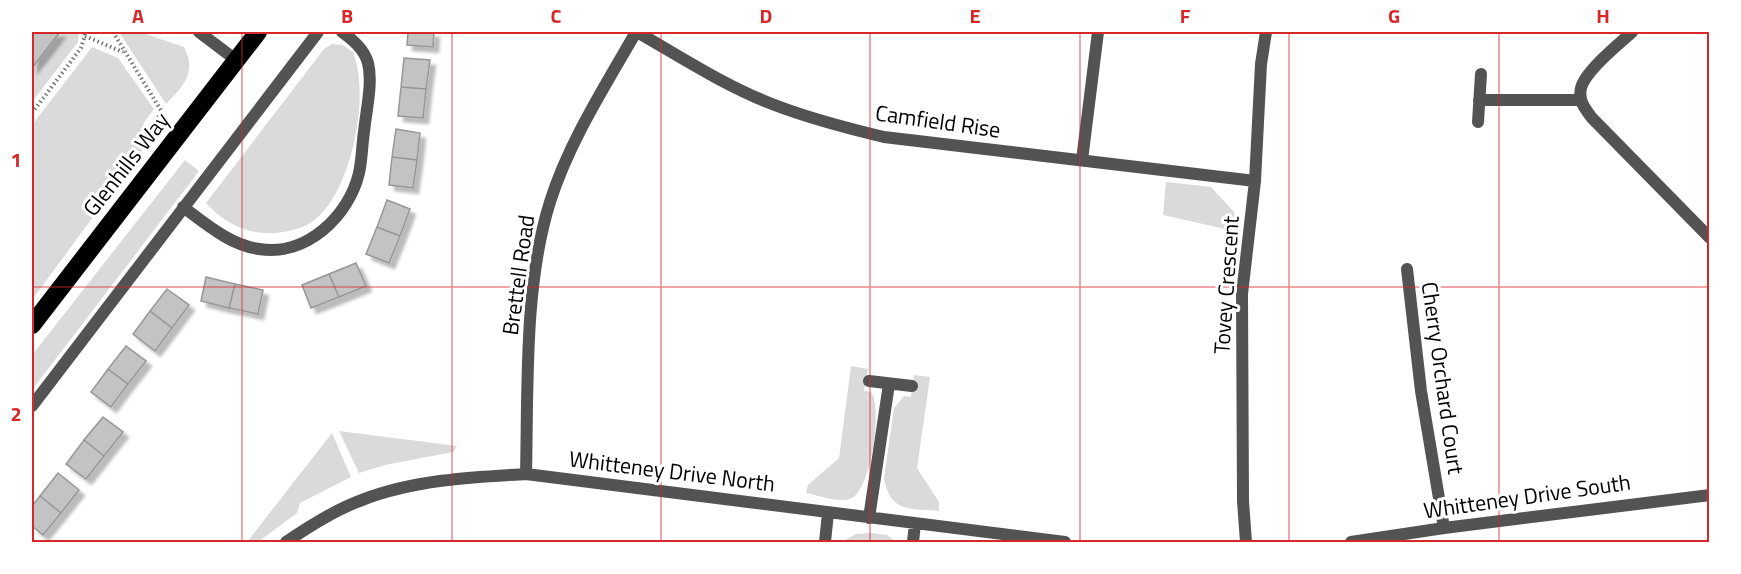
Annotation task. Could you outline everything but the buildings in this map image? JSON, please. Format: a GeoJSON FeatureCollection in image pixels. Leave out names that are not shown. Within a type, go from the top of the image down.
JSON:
{"type":"FeatureCollection","features":[{"type":"Feature","properties":{"kind":"highway","name":"Glenhills Way"},"geometry":{"type":"LineString","coordinates":[[32,325],[258,32]]}},
{"type":"Feature","properties":{"kind":"street"},"geometry":{"type":"LineString","coordinates":[[199,32],[236,60]]}},
{"type":"Feature","properties":{"kind":"street"},"geometry":{"type":"LineString","coordinates":[[32,406],[318,32]]}},
{"type":"Feature","properties":{"kind":"street"},"geometry":{"type":"LineString","coordinates":[[183,207],[230,239],[258,249],[288,248],[320,233],[333,222],[345,208],[359,172],[368,85],[368,65],[364,53],[342,32]]}},
{"type":"Feature","properties":{"kind":"street","name":"Camfield Rise"},"geometry":{"type":"LineString","coordinates":[[636,32],[704,71],[771,104],[830,124],[884,137],[1255,181]]}},
{"type":"Feature","properties":{"kind":"street","name":"Brettell Road"},"geometry":{"type":"LineString","coordinates":[[526,474],[530,345],[537,266],[550,202],[581,127],[636,32]]}},
{"type":"Feature","properties":{"kind":"street"},"geometry":{"type":"LineString","coordinates":[[1082,160],[1098,32]]}},
{"type":"Feature","properties":{"kind":"street","name":"Tovey Crescent"},"geometry":{"type":"LineString","coordinates":[[1246,543],[1243,501],[1242,294],[1255,181],[1266,32]]}},
{"type":"Feature","properties":{"kind":"street"},"geometry":{"type":"LineString","coordinates":[[1632,32],[1588,75],[1581,87],[1581,100],[1592,118],[1710,238]]}},
{"type":"Feature","properties":{"kind":"street"},"geometry":{"type":"LineString","coordinates":[[1478,123],[1480,74]]}},
{"type":"Feature","properties":{"kind":"street"},"geometry":{"type":"LineString","coordinates":[[1479,100],[1581,100]]}},
{"type":"Feature","properties":{"kind":"street","name":"Cherry Orchard Court"},"geometry":{"type":"LineString","coordinates":[[1407,269],[1421,391],[1444,528]]}},
{"type":"Feature","properties":{"kind":"street"},"geometry":{"type":"LineString","coordinates":[[869,381],[912,386]]}},
{"type":"Feature","properties":{"kind":"street"},"geometry":{"type":"LineString","coordinates":[[869,518],[889,384]]}},
{"type":"Feature","properties":{"kind":"street","name":"Whitteney Drive North"},"geometry":{"type":"LineString","coordinates":[[286,543],[332,514],[363,499],[437,481],[526,474],[1065,543]]}},
{"type":"Feature","properties":{"kind":"street","name":"Whitteney Drive South"},"geometry":{"type":"LineString","coordinates":[[1351,543],[1444,528],[1710,495]]}},
{"type":"Feature","properties":{"kind":"street"},"geometry":{"type":"LineString","coordinates":[[825,543],[828,513]]}},
{"type":"Feature","properties":{"kind":"street"},"geometry":{"type":"LineString","coordinates":[[913,543],[915,523]]}},
{"type":"Feature","properties":{"kind":"path"},"geometry":{"type":"LineString","coordinates":[[113,32],[162,112],[154,122],[175,139]]}},
{"type":"Feature","properties":{"kind":"path"},"geometry":{"type":"LineString","coordinates":[[32,113],[81,48],[86,34],[124,52]]}},
{"type":"Feature","properties":{"kind":"shaded area"},"geometry":{"type":"Polygon","coordinates":[[[60,32],[79,32],[78,42],[32,102],[32,68],[60,32]]]}},
{"type":"Feature","properties":{"kind":"shaded area"},"geometry":{"type":"Polygon","coordinates":[[[119,32],[140,32],[184,47],[189,64],[187,78],[166,104],[119,32]]]}},
{"type":"Feature","properties":{"kind":"shaded area"},"geometry":{"type":"Polygon","coordinates":[[[332,44],[343,45],[353,52],[360,91],[355,137],[341,182],[332,200],[310,223],[287,231],[255,232],[228,222],[206,203],[324,49],[332,44]]]}},
{"type":"Feature","properties":{"kind":"shaded area"},"geometry":{"type":"Polygon","coordinates":[[[92,47],[118,58],[154,109],[143,124],[154,134],[32,300],[32,125],[92,47]]]}},
{"type":"Feature","properties":{"kind":"shaded area"},"geometry":{"type":"Polygon","coordinates":[[[185,160],[199,171],[32,390],[32,355],[185,160]]]}},
{"type":"Feature","properties":{"kind":"shaded area"},"geometry":{"type":"Polygon","coordinates":[[[1166,182],[1211,187],[1234,212],[1234,231],[1163,215],[1166,182]]]}},
{"type":"Feature","properties":{"kind":"shaded area"},"geometry":{"type":"Polygon","coordinates":[[[851,366],[868,369],[864,391],[871,392],[874,401],[876,414],[873,447],[870,464],[859,491],[847,500],[835,500],[806,493],[808,485],[839,458],[851,366]]]}},
{"type":"Feature","properties":{"kind":"shaded area"},"geometry":{"type":"Polygon","coordinates":[[[914,375],[930,377],[917,468],[939,502],[939,511],[910,508],[896,503],[887,489],[884,478],[894,408],[904,396],[911,397],[914,375]]]}},
{"type":"Feature","properties":{"kind":"shaded area"},"geometry":{"type":"Polygon","coordinates":[[[339,431],[457,446],[453,452],[385,465],[359,473],[339,431]]]}},
{"type":"Feature","properties":{"kind":"shaded area"},"geometry":{"type":"Polygon","coordinates":[[[332,433],[351,477],[300,503],[297,513],[258,542],[247,542],[332,433]]]}},
{"type":"Feature","properties":{"kind":"shaded area"},"geometry":{"type":"Polygon","coordinates":[[[856,534],[887,535],[896,542],[842,542],[856,534]]]}}]}
